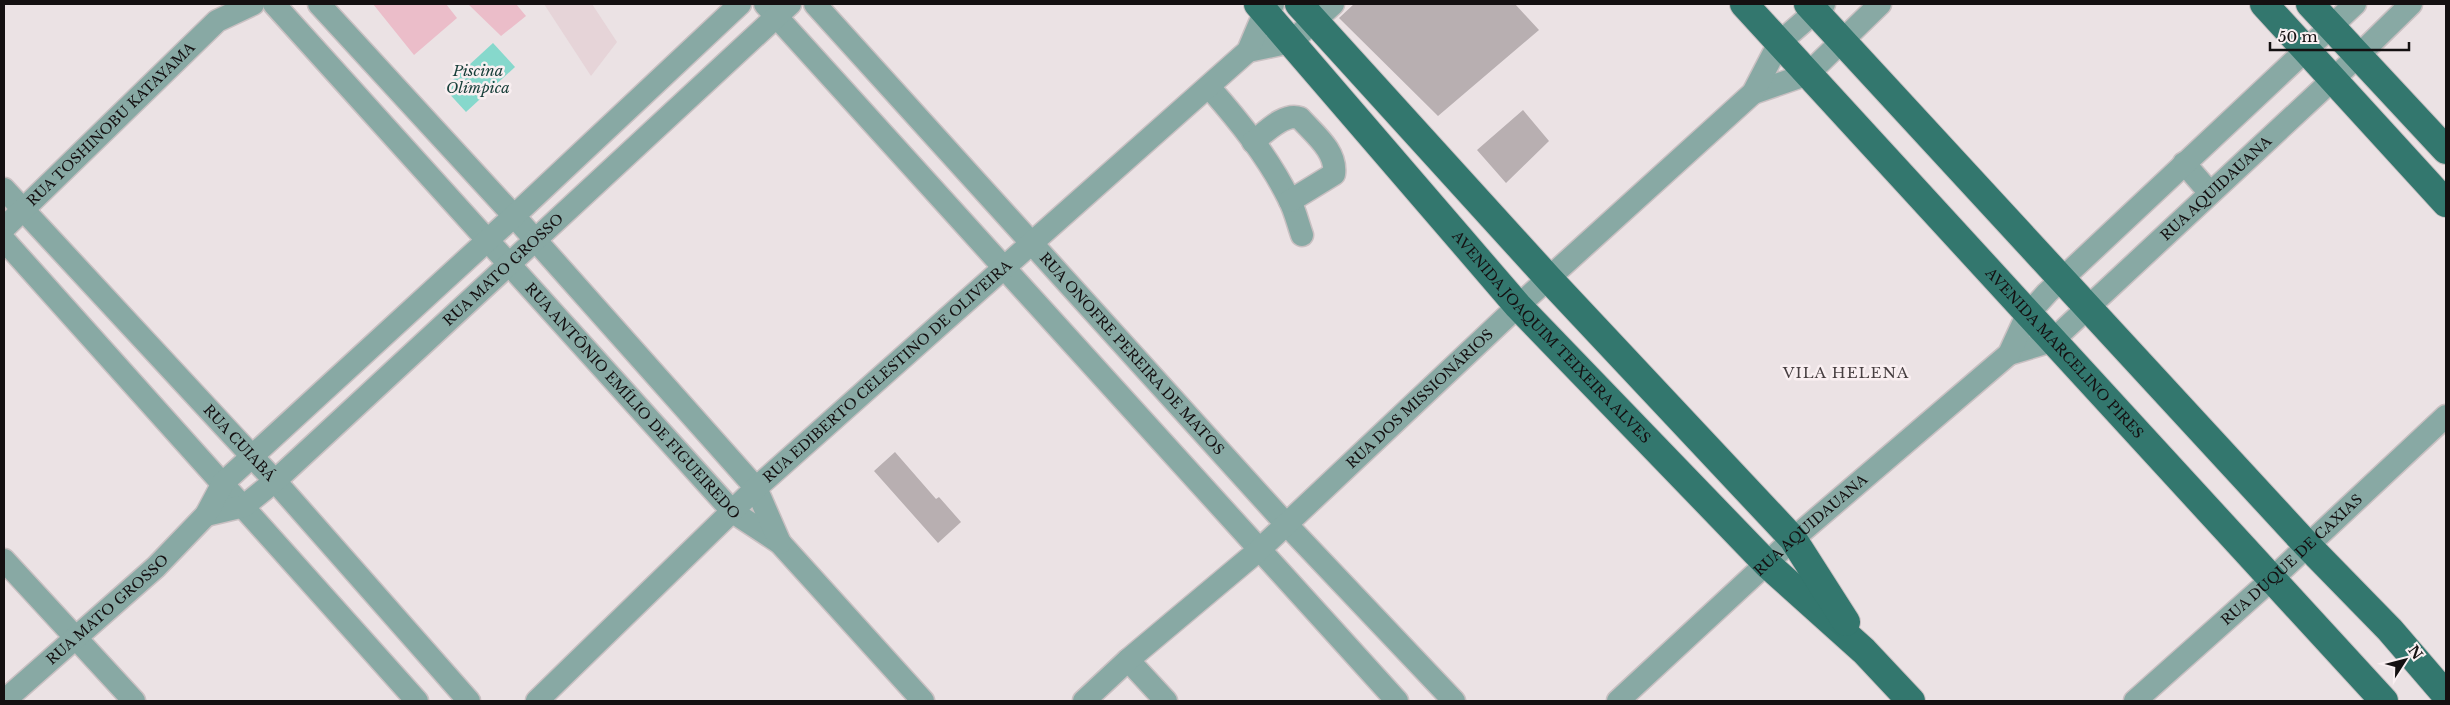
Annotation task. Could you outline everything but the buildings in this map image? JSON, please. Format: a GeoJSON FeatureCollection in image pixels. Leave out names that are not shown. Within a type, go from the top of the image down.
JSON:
{"type":"FeatureCollection","features":[{"type":"Feature","properties":{"kind":"main road","name":"AVENIDA MARCELINO PIRES"},"geometry":{"type":"LineString","coordinates":[[1744,4],[2052,341],[2153,447],[2384,701]]}},
{"type":"Feature","properties":{"kind":"main road"},"geometry":{"type":"LineString","coordinates":[[2264,4],[2446,203]]}},
{"type":"Feature","properties":{"kind":"main road"},"geometry":{"type":"LineString","coordinates":[[2310,4],[2446,150]]}},
{"type":"Feature","properties":{"kind":"main road","name":"AVENIDA JOAQUIM TEIXEIRA ALVES"},"geometry":{"type":"LineString","coordinates":[[1265,6],[1291,42],[1518,306],[1767,564],[1864,651],[1911,701]]}},
{"type":"Feature","properties":{"kind":"main road"},"geometry":{"type":"LineString","coordinates":[[1816,6],[1841,40],[2307,545],[2390,630],[2446,695]]}},
{"type":"Feature","properties":{"kind":"main road","name":"AVENIDA JOAQUIM TEIXEIRA ALVES"},"geometry":{"type":"LineString","coordinates":[[1316,9],[1549,279],[1793,540],[1864,651]]}},
{"type":"Feature","properties":{"kind":"street","name":"RUA TOSHINOBU KATAYAMA"},"geometry":{"type":"LineString","coordinates":[[4,228],[221,12],[253,4]]}},
{"type":"Feature","properties":{"kind":"street","name":"RUA ANTÔNIO EMÍLIO DE FIGUEIREDO"},"geometry":{"type":"LineString","coordinates":[[274,4],[489,239],[733,512],[780,543],[923,701]]}},
{"type":"Feature","properties":{"kind":"street","name":"RUA ANTÔNIO EMÍLIO DE FIGUEIREDO"},"geometry":{"type":"LineString","coordinates":[[319,4],[514,216],[756,488],[780,543]]}},
{"type":"Feature","properties":{"kind":"street","name":"RUA MATO GROSSO"},"geometry":{"type":"LineString","coordinates":[[4,701],[156,567],[206,515],[222,483],[253,457],[514,216],[740,4]]}},
{"type":"Feature","properties":{"kind":"street","name":"RUA ONOFRE PEREIRA DE MATOS"},"geometry":{"type":"LineString","coordinates":[[815,4],[1286,524],[1454,701]]}},
{"type":"Feature","properties":{"kind":"street","name":"RUA DOS MISSIONÁRIOS"},"geometry":{"type":"LineString","coordinates":[[1753,93],[1808,74],[1880,4]]}},
{"type":"Feature","properties":{"kind":"street","name":"RUA AQUIDAUANA"},"geometry":{"type":"LineString","coordinates":[[1618,701],[1793,540],[2009,354],[2028,315],[2062,278],[2354,4]]}},
{"type":"Feature","properties":{"kind":"street","name":"RUA AQUIDAUANA"},"geometry":{"type":"LineString","coordinates":[[2009,354],[2052,341],[2331,79],[2359,55],[2411,4]]}},
{"type":"Feature","properties":{"kind":"street","name":"RUA EDIBERTO CELESTINO DE OLIVEIRA"},"geometry":{"type":"LineString","coordinates":[[537,701],[756,488],[1248,51],[1265,6]]}},
{"type":"Feature","properties":{"kind":"street","name":"RUA DOS MISSIONÁRIOS"},"geometry":{"type":"LineString","coordinates":[[1084,701],[1128,660],[1259,550],[1518,306],[1753,93],[1779,43],[1816,6]]}},
{"type":"Feature","properties":{"kind":"street","name":"RUA MATO GROSSO"},"geometry":{"type":"LineString","coordinates":[[206,515],[244,506],[275,481],[535,241],[777,8]]}},
{"type":"Feature","properties":{"kind":"street"},"geometry":{"type":"LineString","coordinates":[[777,8],[1004,268],[1397,701]]}},
{"type":"Feature","properties":{"kind":"street"},"geometry":{"type":"LineString","coordinates":[[1248,51],[1291,42],[1316,9]]}},
{"type":"Feature","properties":{"kind":"street"},"geometry":{"type":"LineString","coordinates":[[1209,87],[1239,121],[1253,142],[1290,201],[1302,235]]}},
{"type":"Feature","properties":{"kind":"street"},"geometry":{"type":"LineString","coordinates":[[1253,142],[1285,118],[1293,116],[1300,118],[1331,153],[1336,164],[1334,174],[1290,201]]}},
{"type":"Feature","properties":{"kind":"street"},"geometry":{"type":"LineString","coordinates":[[2184,164],[2210,192]]}},
{"type":"Feature","properties":{"kind":"street","name":"RUA CUIABÁ"},"geometry":{"type":"LineString","coordinates":[[4,189],[275,481],[469,701]]}},
{"type":"Feature","properties":{"kind":"street"},"geometry":{"type":"LineString","coordinates":[[4,240],[417,701]]}},
{"type":"Feature","properties":{"kind":"street","name":"RUA DUQUE DE CAXIAS"},"geometry":{"type":"LineString","coordinates":[[2135,701],[2272,579],[2446,416]]}},
{"type":"Feature","properties":{"kind":"street"},"geometry":{"type":"LineString","coordinates":[[4,560],[134,701]]}},
{"type":"Feature","properties":{"kind":"street"},"geometry":{"type":"LineString","coordinates":[[1128,660],[1166,701]]}},
{"type":"Feature","properties":{"kind":"shaded area"},"geometry":{"type":"Polygon","coordinates":[[[373,4],[446,4],[457,18],[414,55],[373,4]]]}},
{"type":"Feature","properties":{"kind":"shaded area"},"geometry":{"type":"Polygon","coordinates":[[[468,4],[516,4],[526,16],[501,36],[468,4]]]}},
{"type":"Feature","properties":{"kind":"shaded area"},"geometry":{"type":"Polygon","coordinates":[[[544,4],[592,4],[617,42],[591,76],[544,4]]]}},
{"type":"Feature","properties":{"kind":"water","name":"Piscina Olímpica"},"geometry":{"type":"Polygon","coordinates":[[[493,43],[515,67],[466,112],[444,88],[493,43]]]}},
{"type":"Feature","properties":{"kind":"district","name":"VILA HELENA"},"geometry":{"type":"Point","coordinates":[1846,372]}}]}
